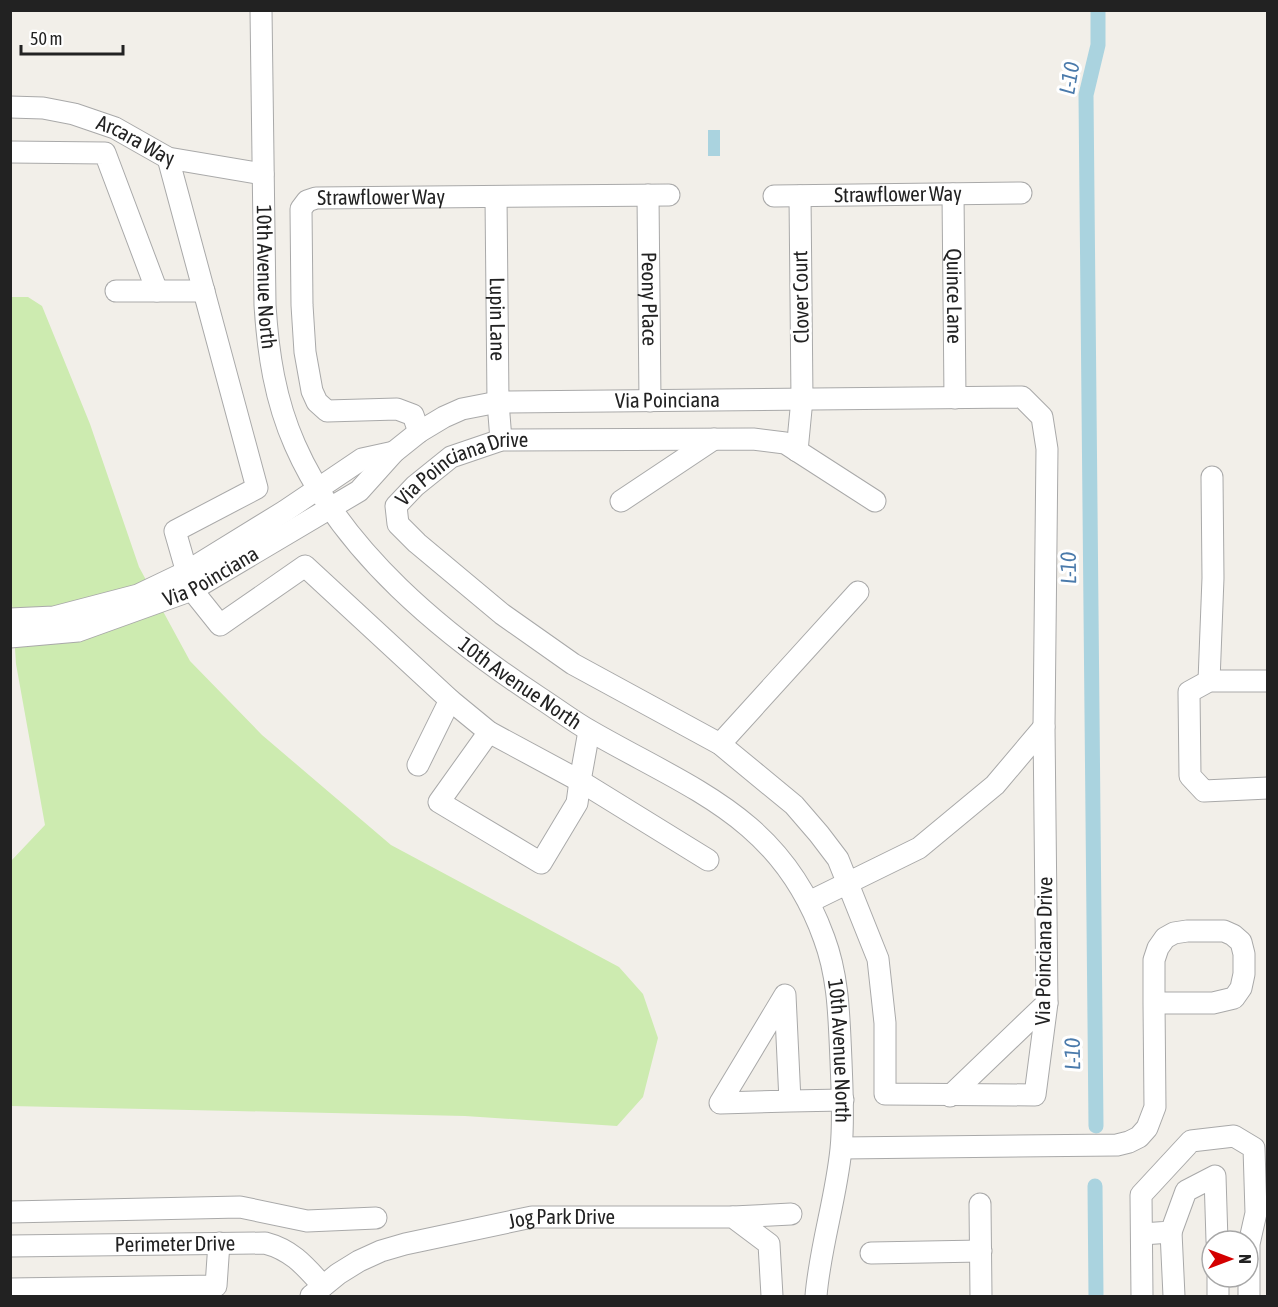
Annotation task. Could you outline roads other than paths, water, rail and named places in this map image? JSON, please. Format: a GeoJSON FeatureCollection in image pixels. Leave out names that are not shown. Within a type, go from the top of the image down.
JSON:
{"type":"FeatureCollection","features":[{"type":"Feature","properties":{"kind":"street","name":"10th Avenue North"},"geometry":{"type":"LineString","coordinates":[[261,10],[267,343],[274,381],[285,418],[301,458],[329,507],[361,547],[426,612],[502,673],[590,731],[703,792],[747,824],[771,847],[789,870],[808,902],[825,938],[834,970],[839,1003],[843,1100],[842,1148],[831,1217],[818,1273],[816,1296]]}},
{"type":"Feature","properties":{"kind":"street","name":"Arcara Way"},"geometry":{"type":"LineString","coordinates":[[10,107],[43,108],[74,114],[115,128],[168,158],[263,174]]}},
{"type":"Feature","properties":{"kind":"street"},"geometry":{"type":"LineString","coordinates":[[115,128],[105,153],[157,291]]}},
{"type":"Feature","properties":{"kind":"street"},"geometry":{"type":"LineString","coordinates":[[10,152],[105,153]]}},
{"type":"Feature","properties":{"kind":"street"},"geometry":{"type":"LineString","coordinates":[[168,158],[257,488],[175,531],[189,581],[220,625],[305,566],[450,700],[489,732],[580,781],[708,860]]}},
{"type":"Feature","properties":{"kind":"street","name":"Strawflower Way"},"geometry":{"type":"LineString","coordinates":[[774,196],[1021,193]]}},
{"type":"Feature","properties":{"kind":"street","name":"Quince Lane"},"geometry":{"type":"LineString","coordinates":[[953,194],[955,398]]}},
{"type":"Feature","properties":{"kind":"street","name":"Peony Place"},"geometry":{"type":"LineString","coordinates":[[648,195],[650,401]]}},
{"type":"Feature","properties":{"kind":"street","name":"Strawflower Way"},"geometry":{"type":"LineString","coordinates":[[419,432],[413,415],[397,409],[327,411],[317,402],[312,391],[302,305],[301,209],[307,201],[316,198],[669,195]]}},
{"type":"Feature","properties":{"kind":"street","name":"Clover Court"},"geometry":{"type":"LineString","coordinates":[[800,196],[802,399]]}},
{"type":"Feature","properties":{"kind":"street","name":"Lupin Lane"},"geometry":{"type":"LineString","coordinates":[[496,197],[498,402],[501,440]]}},
{"type":"Feature","properties":{"kind":"street"},"geometry":{"type":"LineString","coordinates":[[116,291],[204,291]]}},
{"type":"Feature","properties":{"kind":"street","name":"Via Poinciana Drive"},"geometry":{"type":"LineString","coordinates":[[875,501],[785,443],[753,439],[501,440],[451,457],[415,486],[396,506],[398,524],[417,543],[501,614],[573,664],[720,744],[794,805],[838,859],[878,959],[885,1023],[885,1094],[1035,1095],[1047,1003],[1044,727],[1047,449],[1042,417],[1022,397],[955,398]]}},
{"type":"Feature","properties":{"kind":"street","name":"Via Poinciana"},"geometry":{"type":"LineString","coordinates":[[10,637],[78,631],[189,581],[359,491],[394,452],[419,432],[462,409],[498,402],[955,398]]}},
{"type":"Feature","properties":{"kind":"street"},"geometry":{"type":"LineString","coordinates":[[797,451],[802,399]]}},
{"type":"Feature","properties":{"kind":"street"},"geometry":{"type":"LineString","coordinates":[[621,501],[714,439]]}},
{"type":"Feature","properties":{"kind":"street","name":"Via Poinciana"},"geometry":{"type":"LineString","coordinates":[[189,581],[317,487],[362,459],[394,452]]}},
{"type":"Feature","properties":{"kind":"street"},"geometry":{"type":"LineString","coordinates":[[1209,681],[1213,578],[1212,477]]}},
{"type":"Feature","properties":{"kind":"street"},"geometry":{"type":"LineString","coordinates":[[720,744],[858,592]]}},
{"type":"Feature","properties":{"kind":"street","name":"Via Poinciana"},"geometry":{"type":"LineString","coordinates":[[10,619],[54,617],[135,604]]}},
{"type":"Feature","properties":{"kind":"street"},"geometry":{"type":"LineString","coordinates":[[1268,681],[1209,681],[1189,692],[1190,776],[1204,790],[1268,788]]}},
{"type":"Feature","properties":{"kind":"street"},"geometry":{"type":"LineString","coordinates":[[418,765],[450,700]]}},
{"type":"Feature","properties":{"kind":"street"},"geometry":{"type":"LineString","coordinates":[[808,902],[919,848],[995,785],[1044,727]]}},
{"type":"Feature","properties":{"kind":"street"},"geometry":{"type":"LineString","coordinates":[[489,732],[439,802],[541,863],[577,803],[590,731]]}},
{"type":"Feature","properties":{"kind":"street"},"geometry":{"type":"LineString","coordinates":[[842,1148],[1117,1145],[1129,1142],[1139,1137],[1147,1128],[1155,1107],[1154,1003],[1154,960],[1158,948],[1165,938],[1174,933],[1186,931],[1224,931],[1241,942],[1244,954],[1244,974],[1241,988],[1234,998],[1213,1004],[1154,1003]]}},
{"type":"Feature","properties":{"kind":"street"},"geometry":{"type":"LineString","coordinates":[[790,1101],[785,995],[720,1103],[843,1100]]}},
{"type":"Feature","properties":{"kind":"street"},"geometry":{"type":"LineString","coordinates":[[950,1096],[1047,1003]]}},
{"type":"Feature","properties":{"kind":"street"},"geometry":{"type":"LineString","coordinates":[[1142,1296],[1141,1195],[1191,1141],[1234,1136],[1254,1148],[1256,1213],[1249,1244],[1249,1296]]}},
{"type":"Feature","properties":{"kind":"street"},"geometry":{"type":"LineString","coordinates":[[1174,1296],[1171,1232],[1186,1191],[1215,1176],[1216,1229]]}},
{"type":"Feature","properties":{"kind":"street"},"geometry":{"type":"LineString","coordinates":[[980,1204],[981,1296]]}},
{"type":"Feature","properties":{"kind":"street"},"geometry":{"type":"LineString","coordinates":[[10,1212],[240,1207],[307,1221],[376,1218]]}},
{"type":"Feature","properties":{"kind":"street","name":"Jog Park Drive"},"geometry":{"type":"LineString","coordinates":[[317,1291],[359,1261],[381,1251],[532,1217],[733,1217],[791,1214]]}},
{"type":"Feature","properties":{"kind":"street"},"geometry":{"type":"LineString","coordinates":[[733,1217],[768,1244],[772,1296]]}},
{"type":"Feature","properties":{"kind":"street"},"geometry":{"type":"LineString","coordinates":[[1142,1234],[1171,1232]]}},
{"type":"Feature","properties":{"kind":"street"},"geometry":{"type":"LineString","coordinates":[[10,1289],[216,1286],[219,1243]]}},
{"type":"Feature","properties":{"kind":"street","name":"Perimeter Drive"},"geometry":{"type":"LineString","coordinates":[[10,1246],[255,1243],[276,1246],[295,1256],[317,1291]]}},
{"type":"Feature","properties":{"kind":"street"},"geometry":{"type":"LineString","coordinates":[[871,1253],[981,1251]]}},
{"type":"Feature","properties":{"kind":"water"},"geometry":{"type":"Polygon","coordinates":[[[708,130],[720,130],[720,156],[708,156],[708,130]]]}},
{"type":"Feature","properties":{"kind":"waterway","name":"L-10"},"geometry":{"type":"LineString","coordinates":[[1096,1126],[1086,95],[1098,45],[1098,10]]}},
{"type":"Feature","properties":{"kind":"waterway","name":"L-10"},"geometry":{"type":"LineString","coordinates":[[1095,1186],[1096,1296]]}}]}
